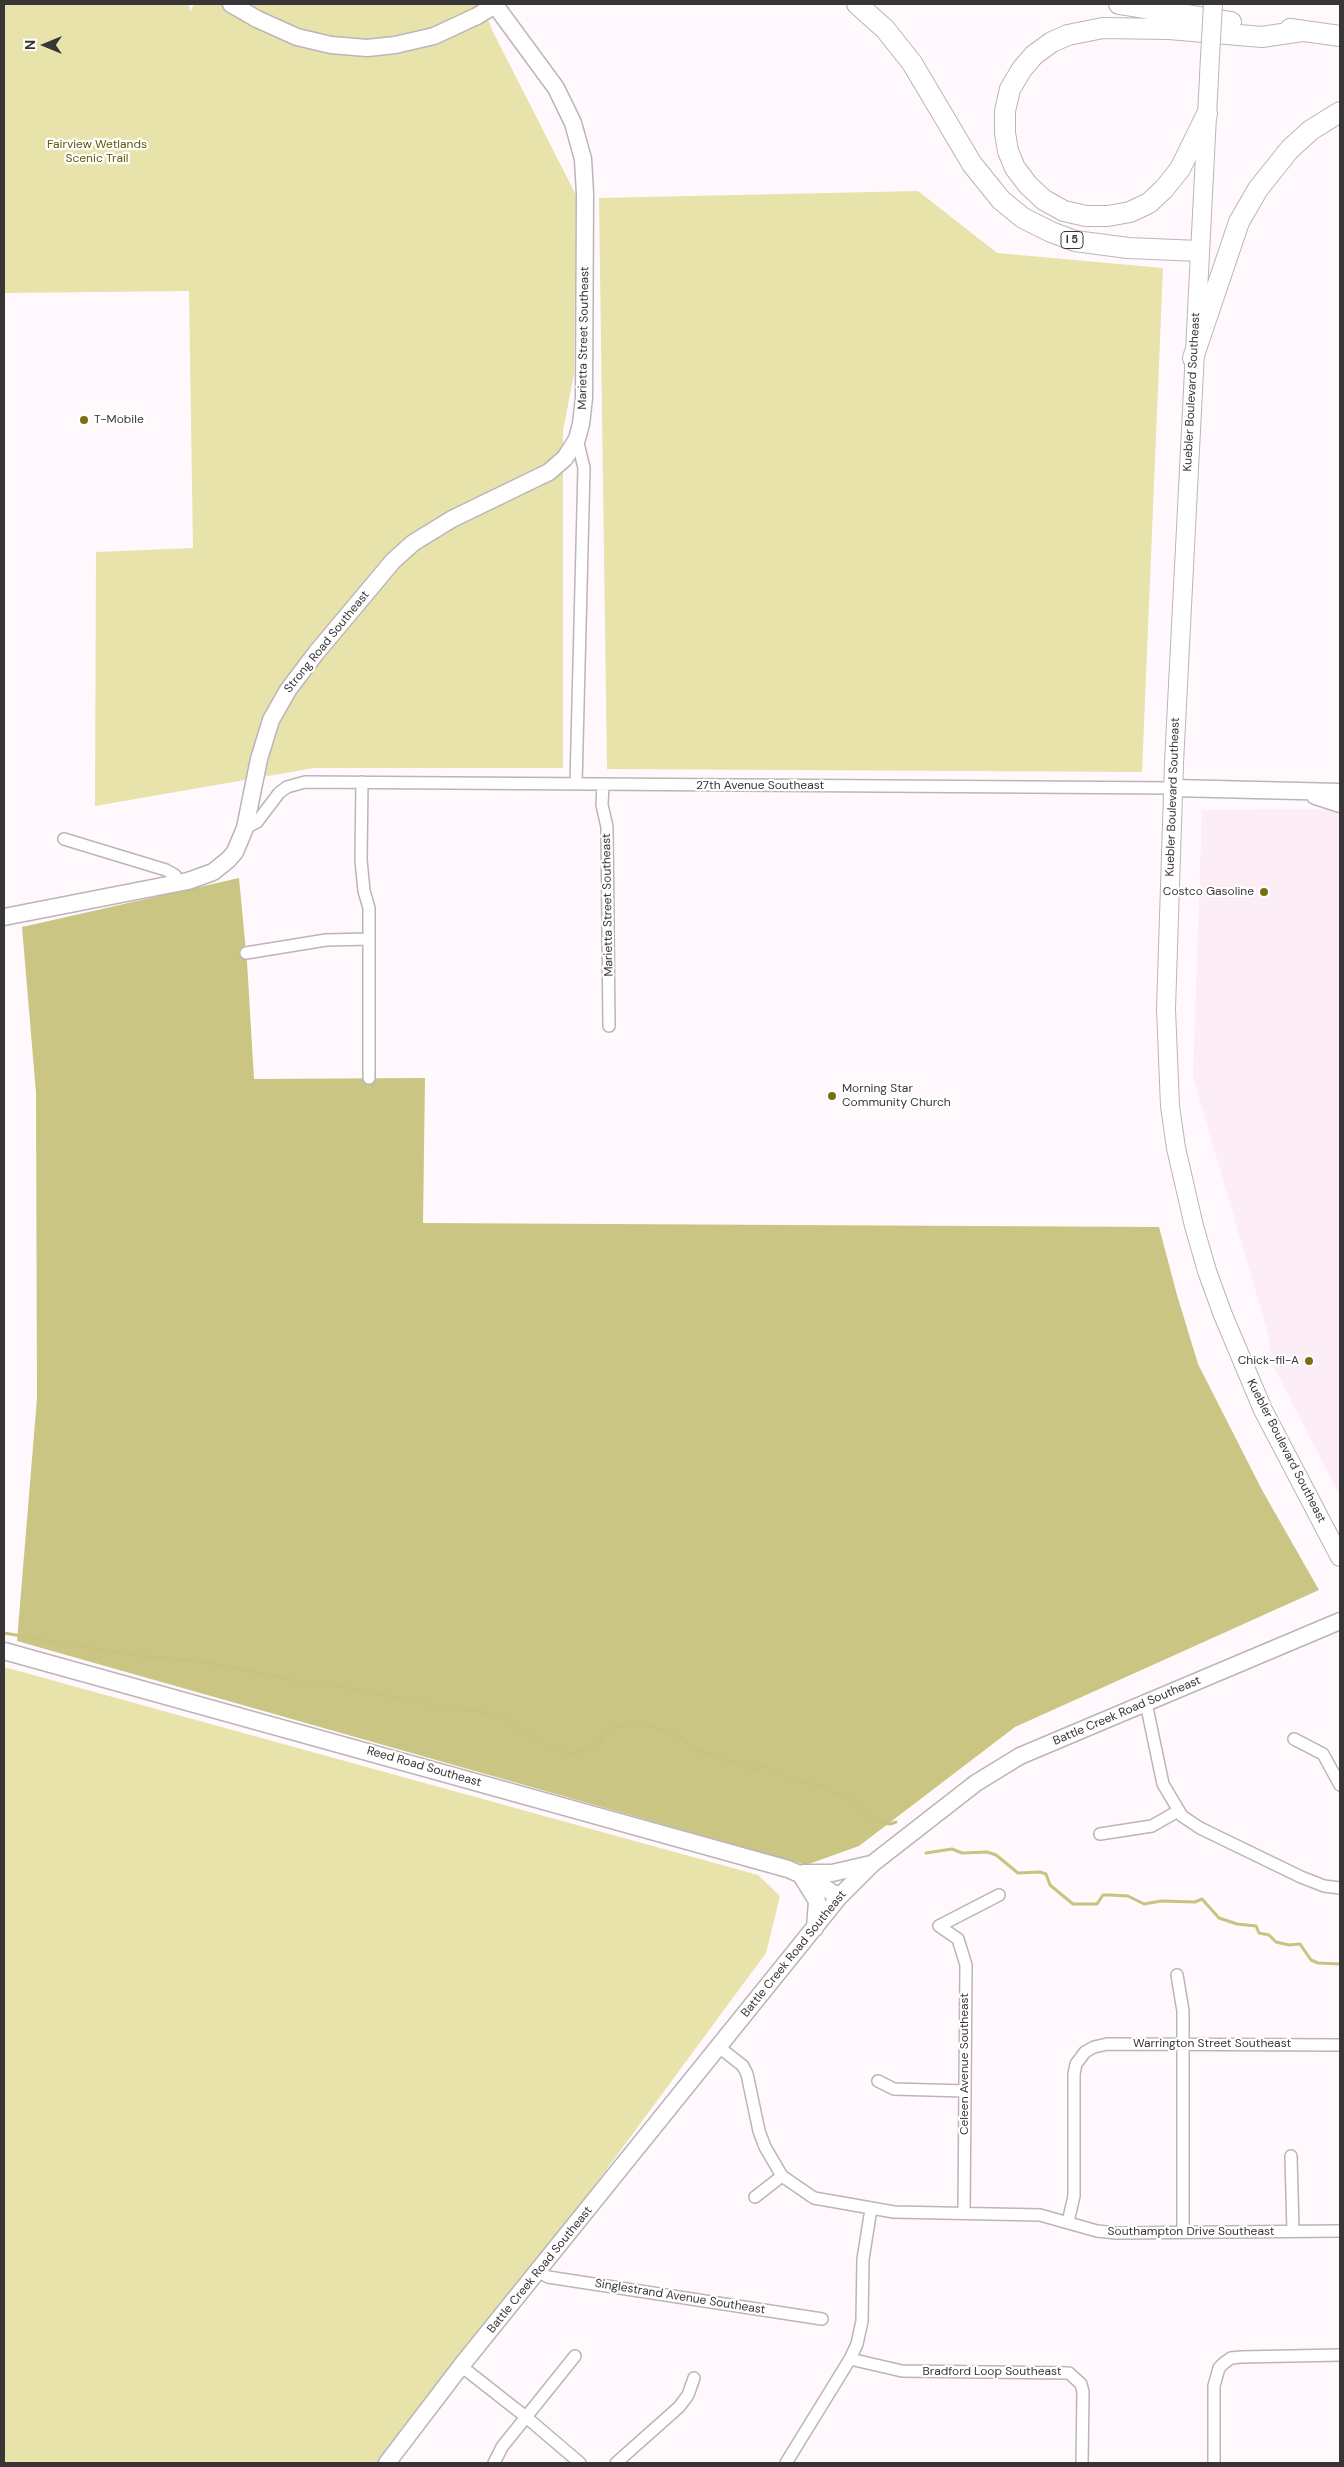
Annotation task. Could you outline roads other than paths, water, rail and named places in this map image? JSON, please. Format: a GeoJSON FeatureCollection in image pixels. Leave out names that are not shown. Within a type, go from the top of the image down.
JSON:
{"type":"FeatureCollection","features":[{"type":"Feature","properties":{"kind":"highway","name":"I 5"},"geometry":{"type":"LineString","coordinates":[[857,4],[885,29],[912,63],[972,164],[1002,200],[1023,218],[1037,226],[1075,241],[1128,248],[1199,251]]}},
{"type":"Feature","properties":{"kind":"highway"},"geometry":{"type":"LineString","coordinates":[[1120,4],[1340,36]]}},
{"type":"Feature","properties":{"kind":"highway"},"geometry":{"type":"LineString","coordinates":[[1207,114],[1180,170],[1164,189],[1149,203],[1130,212],[1108,216],[1086,216],[1064,211],[1044,200],[1028,185],[1015,168],[1008,152],[1005,133],[1005,111],[1010,89],[1022,69],[1034,55],[1052,42],[1068,34],[1102,28],[1169,29],[1262,37],[1302,31]]}},
{"type":"Feature","properties":{"kind":"highway"},"geometry":{"type":"LineString","coordinates":[[1193,358],[1239,222],[1258,189],[1297,143],[1311,130],[1340,112]]}},
{"type":"Feature","properties":{"kind":"main road","name":"Kuebler Boulevard Southeast"},"geometry":{"type":"LineString","coordinates":[[1213,4],[1193,358],[1173,788],[1166,1009],[1170,1096],[1176,1148],[1207,1271],[1238,1352],[1278,1440],[1340,1557]]}},
{"type":"Feature","properties":{"kind":"street"},"geometry":{"type":"LineString","coordinates":[[231,4],[297,38],[331,45],[367,48],[395,45],[434,36],[496,5]]}},
{"type":"Feature","properties":{"kind":"street","name":"Marietta Street Southeast"},"geometry":{"type":"LineString","coordinates":[[496,5],[556,88],[573,123],[583,159],[586,194],[584,389],[582,418],[577,439],[584,468],[576,784]]}},
{"type":"Feature","properties":{"kind":"street","name":"Strong Road Southeast"},"geometry":{"type":"LineString","coordinates":[[4,917],[178,883],[204,876],[221,866],[235,852],[245,828],[263,744],[279,704],[309,662],[387,568],[425,534],[549,472],[564,458],[577,439]]}},
{"type":"Feature","properties":{"kind":"street","name":"27th Avenue Southeast"},"geometry":{"type":"LineString","coordinates":[[1294,789],[1323,782],[1340,781]]}},
{"type":"Feature","properties":{"kind":"street"},"geometry":{"type":"LineString","coordinates":[[362,782],[361,860],[364,891],[369,908],[369,1078]]}},
{"type":"Feature","properties":{"kind":"street","name":"27th Avenue Southeast"},"geometry":{"type":"LineString","coordinates":[[245,828],[254,825],[279,793],[294,784],[362,782],[1173,788],[1294,789],[1340,792]]}},
{"type":"Feature","properties":{"kind":"street","name":"Marietta Street Southeast"},"geometry":{"type":"LineString","coordinates":[[603,784],[602,805],[607,827],[609,1026]]}},
{"type":"Feature","properties":{"kind":"street"},"geometry":{"type":"LineString","coordinates":[[1294,789],[1340,804]]}},
{"type":"Feature","properties":{"kind":"street"},"geometry":{"type":"LineString","coordinates":[[64,839],[166,870],[175,875],[178,883]]}},
{"type":"Feature","properties":{"kind":"street"},"geometry":{"type":"LineString","coordinates":[[246,953],[326,940],[369,939]]}},
{"type":"Feature","properties":{"kind":"street","name":"Battle Creek Road Southeast"},"geometry":{"type":"LineString","coordinates":[[388,2463],[461,2366],[539,2272],[838,1897],[872,1864],[939,1810],[997,1769],[1020,1756],[1340,1621]]}},
{"type":"Feature","properties":{"kind":"street","name":"Reed Road Southeast"},"geometry":{"type":"LineString","coordinates":[[4,1650],[799,1873],[838,1897]]}},
{"type":"Feature","properties":{"kind":"street"},"geometry":{"type":"LineString","coordinates":[[1146,1703],[1151,1722],[1158,1770],[1166,1792],[1178,1811],[1200,1828],[1301,1877],[1324,1886],[1340,1888]]}},
{"type":"Feature","properties":{"kind":"street"},"geometry":{"type":"LineString","coordinates":[[1294,1739],[1323,1754],[1340,1785]]}},
{"type":"Feature","properties":{"kind":"street"},"geometry":{"type":"LineString","coordinates":[[1100,1834],[1152,1826],[1178,1811]]}},
{"type":"Feature","properties":{"kind":"street"},"geometry":{"type":"LineString","coordinates":[[799,1873],[832,1873],[872,1864]]}},
{"type":"Feature","properties":{"kind":"street"},"geometry":{"type":"LineString","coordinates":[[799,1873],[817,1901],[815,1928]]}},
{"type":"Feature","properties":{"kind":"street","name":"Celeen Avenue Southeast"},"geometry":{"type":"LineString","coordinates":[[964,2213],[966,1965],[958,1939],[939,1926],[999,1894]]}},
{"type":"Feature","properties":{"kind":"street"},"geometry":{"type":"LineString","coordinates":[[1177,1975],[1183,2011],[1184,2044],[1183,2232]]}},
{"type":"Feature","properties":{"kind":"street","name":"Warrington Street Southeast"},"geometry":{"type":"LineString","coordinates":[[1068,2222],[1074,2196],[1074,2074],[1076,2064],[1085,2052],[1094,2047],[1107,2044],[1340,2044]]}},
{"type":"Feature","properties":{"kind":"street","name":"Southampton Drive Southeast"},"geometry":{"type":"LineString","coordinates":[[719,2047],[743,2066],[747,2074],[759,2130],[765,2147],[782,2176],[814,2198],[871,2209],[907,2213],[1040,2215],[1097,2231],[1340,2231]]}},
{"type":"Feature","properties":{"kind":"street"},"geometry":{"type":"LineString","coordinates":[[878,2081],[894,2089],[965,2091]]}},
{"type":"Feature","properties":{"kind":"street"},"geometry":{"type":"LineString","coordinates":[[1292,2156],[1293,2231]]}},
{"type":"Feature","properties":{"kind":"street"},"geometry":{"type":"LineString","coordinates":[[755,2197],[782,2176]]}},
{"type":"Feature","properties":{"kind":"street"},"geometry":{"type":"LineString","coordinates":[[786,2463],[850,2359],[861,2331],[862,2259],[871,2209]]}},
{"type":"Feature","properties":{"kind":"street","name":"Singlestrand Avenue Southeast"},"geometry":{"type":"LineString","coordinates":[[539,2272],[548,2278],[822,2319]]}},
{"type":"Feature","properties":{"kind":"street"},"geometry":{"type":"LineString","coordinates":[[1214,2463],[1214,2386],[1219,2368],[1224,2363],[1241,2357],[1340,2355]]}},
{"type":"Feature","properties":{"kind":"street"},"geometry":{"type":"LineString","coordinates":[[494,2463],[502,2447],[575,2356]]}},
{"type":"Feature","properties":{"kind":"street","name":"Bradford Loop Southeast"},"geometry":{"type":"LineString","coordinates":[[850,2359],[902,2371],[1069,2373],[1081,2384],[1083,2392],[1082,2463]]}},
{"type":"Feature","properties":{"kind":"street"},"geometry":{"type":"LineString","coordinates":[[461,2366],[526,2417],[580,2463]]}},
{"type":"Feature","properties":{"kind":"street"},"geometry":{"type":"LineString","coordinates":[[616,2463],[679,2407],[688,2395],[694,2378]]}},
{"type":"Feature","properties":{"kind":"waterway"},"geometry":{"type":"LineString","coordinates":[[4,1633],[141,1656],[205,1662],[290,1679],[300,1684],[315,1682],[407,1700],[416,1698],[435,1708],[475,1710],[504,1719],[514,1727],[546,1745],[569,1754],[598,1747],[602,1736],[614,1728],[632,1723],[647,1725],[680,1737],[693,1748],[718,1758],[744,1764],[753,1770],[764,1766],[791,1780],[826,1786],[832,1793],[847,1796],[877,1822],[890,1824],[896,1822]]}},
{"type":"Feature","properties":{"kind":"waterway"},"geometry":{"type":"LineString","coordinates":[[926,1853],[952,1849],[962,1853],[987,1852],[996,1855],[1018,1873],[1040,1872],[1046,1874],[1050,1885],[1073,1904],[1097,1904],[1103,1895],[1128,1896],[1144,1904],[1161,1901],[1195,1902],[1202,1899],[1219,1918],[1237,1924],[1256,1926],[1259,1933],[1269,1935],[1276,1942],[1289,1945],[1300,1944],[1311,1960],[1318,1963],[1340,1964]]}},
{"type":"Feature","properties":{"kind":"place","name":"T-Mobile"},"geometry":{"type":"Point","coordinates":[84,420]}},
{"type":"Feature","properties":{"kind":"place","name":"Costco Gasoline"},"geometry":{"type":"Point","coordinates":[1264,892]}},
{"type":"Feature","properties":{"kind":"place","name":"Morning Star Community Church"},"geometry":{"type":"Point","coordinates":[832,1096]}},
{"type":"Feature","properties":{"kind":"place","name":"Chick-fil-A"},"geometry":{"type":"Point","coordinates":[1309,1361]}},
{"type":"Feature","properties":{"kind":"park label","name":"Fairview Wetlands Scenic Trail"},"geometry":{"type":"Point","coordinates":[97,152]}}]}
